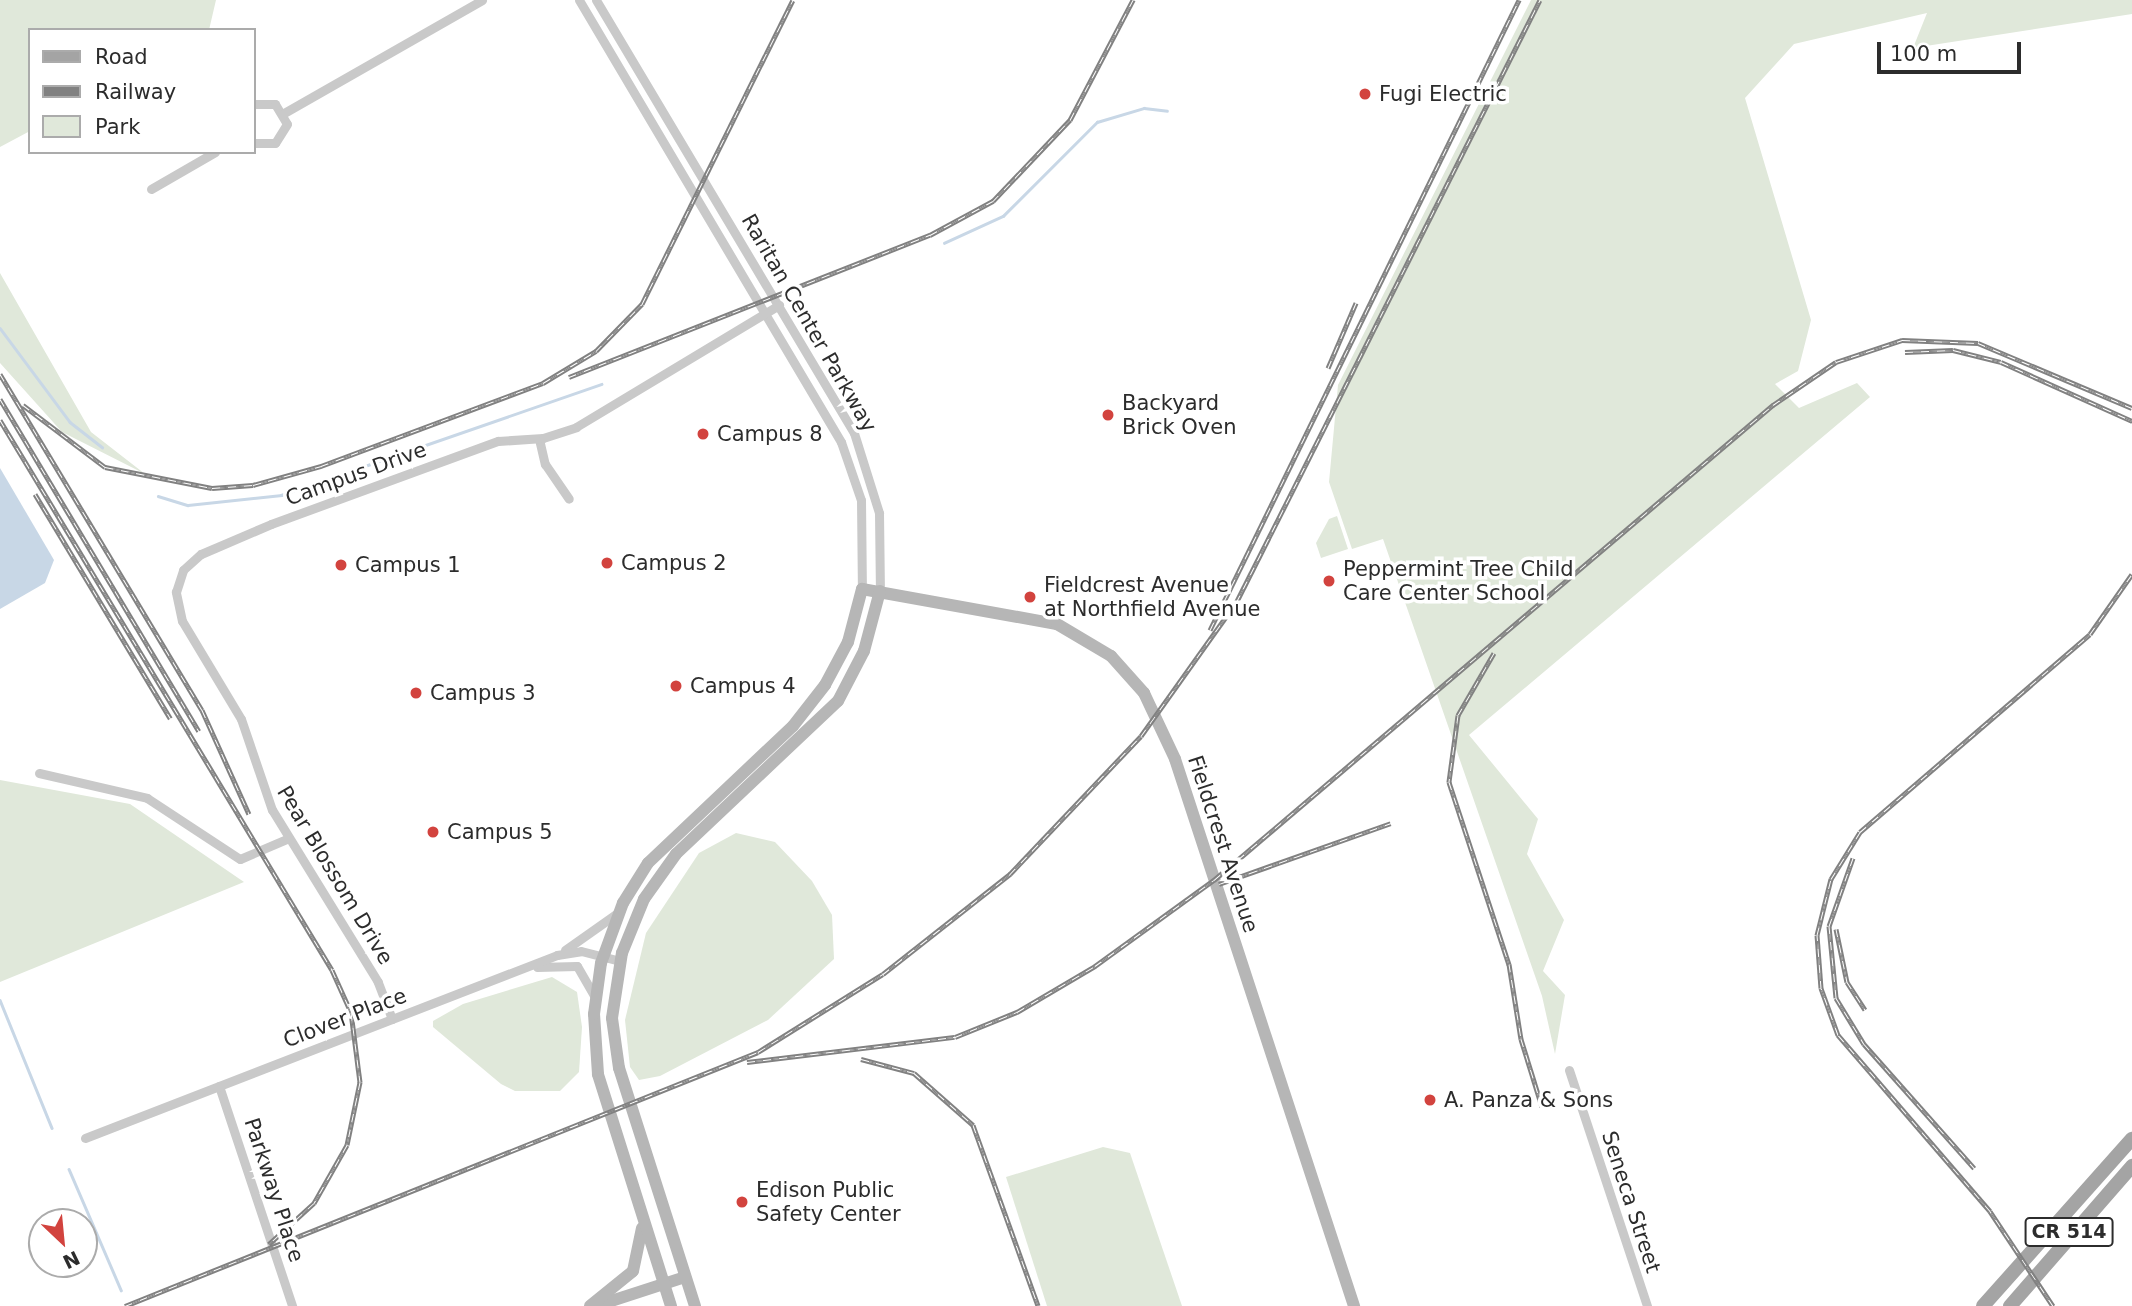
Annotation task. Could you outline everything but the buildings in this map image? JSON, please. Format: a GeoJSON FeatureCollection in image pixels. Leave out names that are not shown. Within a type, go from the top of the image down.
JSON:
{"type":"FeatureCollection","features":[{"type":"Feature","properties":{"kind":"main road","name":"CR 514"},"geometry":{"type":"LineString","coordinates":[[1983,1306],[2132,1139]]}},
{"type":"Feature","properties":{"kind":"main road","name":"CR 514"},"geometry":{"type":"LineString","coordinates":[[2010,1306],[2132,1166]]}},
{"type":"Feature","properties":{"kind":"street"},"geometry":{"type":"LineString","coordinates":[[256,143],[279,140],[284,113],[482,0]]}},
{"type":"Feature","properties":{"kind":"street","name":"Raritan Center Parkway"},"geometry":{"type":"LineString","coordinates":[[579,0],[765,314],[852,468],[862,517],[862,589],[844,650],[815,700],[671,837],[623,904],[603,956],[595,1005],[600,1081],[671,1306]]}},
{"type":"Feature","properties":{"kind":"street","name":"Raritan Center Parkway"},"geometry":{"type":"LineString","coordinates":[[596,0],[779,305],[865,461],[880,522],[880,591],[864,651],[838,701],[676,854],[644,899],[620,961],[612,1018],[619,1068],[695,1306]]}},
{"type":"Feature","properties":{"kind":"street"},"geometry":{"type":"LineString","coordinates":[[256,104],[270,102],[284,113]]}},
{"type":"Feature","properties":{"kind":"street"},"geometry":{"type":"LineString","coordinates":[[151,189],[212,154]]}},
{"type":"Feature","properties":{"kind":"street","name":"Campus Drive"},"geometry":{"type":"LineString","coordinates":[[190,562],[263,527],[498,441],[539,439],[602,414],[779,305]]}},
{"type":"Feature","properties":{"kind":"street"},"geometry":{"type":"LineString","coordinates":[[539,439],[545,464],[569,499]]}},
{"type":"Feature","properties":{"kind":"street","name":"Pear Blossom Drive"},"geometry":{"type":"LineString","coordinates":[[190,562],[177,587],[180,615],[238,714],[255,769],[289,838],[378,982],[392,1019]]}},
{"type":"Feature","properties":{"kind":"street","name":"Fieldcrest Avenue"},"geometry":{"type":"LineString","coordinates":[[862,589],[1057,624],[1111,656],[1144,693],[1175,759],[1354,1306]]}},
{"type":"Feature","properties":{"kind":"street"},"geometry":{"type":"LineString","coordinates":[[39,773],[147,798],[240,859],[289,838]]}},
{"type":"Feature","properties":{"kind":"street"},"geometry":{"type":"LineString","coordinates":[[552,957],[601,929],[623,904]]}},
{"type":"Feature","properties":{"kind":"street","name":"Clover Place"},"geometry":{"type":"LineString","coordinates":[[85,1138],[552,957],[575,951],[620,961]]}},
{"type":"Feature","properties":{"kind":"street"},"geometry":{"type":"LineString","coordinates":[[505,975],[573,964],[587,977],[595,1005]]}},
{"type":"Feature","properties":{"kind":"street","name":"Seneca Street"},"geometry":{"type":"LineString","coordinates":[[1569,1070],[1647,1306]]}},
{"type":"Feature","properties":{"kind":"street","name":"Parkway Place"},"geometry":{"type":"LineString","coordinates":[[219,1086],[292,1306]]}},
{"type":"Feature","properties":{"kind":"street"},"geometry":{"type":"LineString","coordinates":[[592,1306],[635,1268],[642,1237],[639,1207]]}},
{"type":"Feature","properties":{"kind":"street"},"geometry":{"type":"LineString","coordinates":[[592,1306],[685,1276]]}},
{"type":"Feature","properties":{"kind":"green space"},"geometry":{"type":"Polygon","coordinates":[[[0,0],[216,0],[209,28],[28,28],[28,132],[0,147],[0,0]]]}},
{"type":"Feature","properties":{"kind":"green space"},"geometry":{"type":"Polygon","coordinates":[[[1531,0],[2132,0],[2132,14],[1913,48],[1927,13],[1794,44],[1745,98],[1811,320],[1798,371],[1775,384],[1799,408],[1857,383],[1870,397],[1469,735],[1538,819],[1527,854],[1564,920],[1543,971],[1565,995],[1555,1054],[1542,996],[1383,539],[1352,549],[1329,482],[1338,385],[1531,0]]]}},
{"type":"Feature","properties":{"kind":"green space"},"geometry":{"type":"Polygon","coordinates":[[[0,273],[91,432],[145,474],[62,432],[0,363],[0,273]]]}},
{"type":"Feature","properties":{"kind":"green space"},"geometry":{"type":"Polygon","coordinates":[[[1337,516],[1348,549],[1321,558],[1316,543],[1329,519],[1337,516]]]}},
{"type":"Feature","properties":{"kind":"green space"},"geometry":{"type":"Polygon","coordinates":[[[0,780],[130,804],[244,882],[0,982],[0,780]]]}},
{"type":"Feature","properties":{"kind":"green space"},"geometry":{"type":"Polygon","coordinates":[[[736,833],[775,842],[812,881],[832,915],[834,959],[768,1020],[660,1076],[639,1080],[630,1067],[625,1020],[646,933],[699,853],[736,833]]]}},
{"type":"Feature","properties":{"kind":"green space"},"geometry":{"type":"Polygon","coordinates":[[[552,977],[577,992],[582,1027],[579,1072],[560,1091],[515,1091],[501,1084],[433,1027],[433,1021],[463,1004],[552,977]]]}},
{"type":"Feature","properties":{"kind":"green space"},"geometry":{"type":"Polygon","coordinates":[[[1103,1147],[1130,1153],[1182,1306],[1047,1306],[1006,1177],[1103,1147]]]}},
{"type":"Feature","properties":{"kind":"water"},"geometry":{"type":"Polygon","coordinates":[[[0,468],[54,560],[45,583],[0,609],[0,468]]]}},
{"type":"Feature","properties":{"kind":"waterway"},"geometry":{"type":"LineString","coordinates":[[944,243],[1003,216],[1097,122],[1144,108],[1167,111]]}},
{"type":"Feature","properties":{"kind":"waterway"},"geometry":{"type":"LineString","coordinates":[[0,328],[70,422],[102,447]]}},
{"type":"Feature","properties":{"kind":"waterway"},"geometry":{"type":"LineString","coordinates":[[158,496],[188,505],[281,495],[601,384]]}},
{"type":"Feature","properties":{"kind":"waterway"},"geometry":{"type":"LineString","coordinates":[[0,1000],[52,1128]]}},
{"type":"Feature","properties":{"kind":"waterway"},"geometry":{"type":"LineString","coordinates":[[69,1169],[121,1290]]}},
{"type":"Feature","properties":{"kind":"railway"},"geometry":{"type":"LineString","coordinates":[[23,405],[105,467],[212,488],[253,485],[321,466],[543,383],[596,351],[642,304],[793,0]]}},
{"type":"Feature","properties":{"kind":"railway"},"geometry":{"type":"LineString","coordinates":[[569,377],[930,235],[993,201],[1070,120],[1133,0]]}},
{"type":"Feature","properties":{"kind":"railway"},"geometry":{"type":"LineString","coordinates":[[1210,630],[1519,0]]}},
{"type":"Feature","properties":{"kind":"railway"},"geometry":{"type":"LineString","coordinates":[[125,1306],[758,1052],[883,974],[1010,874],[1141,736],[1236,603],[1540,0]]}},
{"type":"Feature","properties":{"kind":"railway"},"geometry":{"type":"LineString","coordinates":[[1328,368],[1356,303]]}},
{"type":"Feature","properties":{"kind":"railway"},"geometry":{"type":"LineString","coordinates":[[747,1062],[955,1037],[1017,1012],[1095,966],[1214,880],[1773,405],[1836,362],[1902,340],[1978,343],[2132,408]]}},
{"type":"Feature","properties":{"kind":"railway"},"geometry":{"type":"LineString","coordinates":[[1905,352],[1953,350],[2001,362],[2132,421]]}},
{"type":"Feature","properties":{"kind":"railway"},"geometry":{"type":"LineString","coordinates":[[0,374],[202,710],[249,814]]}},
{"type":"Feature","properties":{"kind":"railway"},"geometry":{"type":"LineString","coordinates":[[0,399],[199,731]]}},
{"type":"Feature","properties":{"kind":"railway"},"geometry":{"type":"LineString","coordinates":[[0,420],[332,970],[351,1012],[360,1082],[347,1145],[314,1203],[269,1244]]}},
{"type":"Feature","properties":{"kind":"railway"},"geometry":{"type":"LineString","coordinates":[[35,494],[170,718]]}},
{"type":"Feature","properties":{"kind":"railway"},"geometry":{"type":"LineString","coordinates":[[2053,1306],[1990,1211],[1838,1035],[1821,988],[1817,935],[1831,879],[1860,832],[2090,634],[2132,574]]}},
{"type":"Feature","properties":{"kind":"railway"},"geometry":{"type":"LineString","coordinates":[[1494,653],[1458,715],[1449,782],[1509,964],[1521,1039],[1542,1107]]}},
{"type":"Feature","properties":{"kind":"railway"},"geometry":{"type":"LineString","coordinates":[[1219,884],[1391,823]]}},
{"type":"Feature","properties":{"kind":"railway"},"geometry":{"type":"LineString","coordinates":[[1853,858],[1829,926],[1836,998],[1864,1044],[1974,1168]]}},
{"type":"Feature","properties":{"kind":"railway"},"geometry":{"type":"LineString","coordinates":[[1836,929],[1847,982],[1865,1010]]}},
{"type":"Feature","properties":{"kind":"railway"},"geometry":{"type":"LineString","coordinates":[[861,1059],[914,1073],[973,1125],[1038,1306]]}},
{"type":"Feature","properties":{"kind":"place","name":"Fugi Electric"},"geometry":{"type":"Point","coordinates":[1365,94]}},
{"type":"Feature","properties":{"kind":"place","name":"Backyard Brick Oven"},"geometry":{"type":"Point","coordinates":[1108,415]}},
{"type":"Feature","properties":{"kind":"place","name":"Campus 8"},"geometry":{"type":"Point","coordinates":[703,434]}},
{"type":"Feature","properties":{"kind":"place","name":"Campus 2"},"geometry":{"type":"Point","coordinates":[607,563]}},
{"type":"Feature","properties":{"kind":"place","name":"Campus 1"},"geometry":{"type":"Point","coordinates":[341,565]}},
{"type":"Feature","properties":{"kind":"place","name":"Peppermint Tree Child Care Center School"},"geometry":{"type":"Point","coordinates":[1329,581]}},
{"type":"Feature","properties":{"kind":"place","name":"Fieldcrest Avenue at Northfield Avenue"},"geometry":{"type":"Point","coordinates":[1030,597]}},
{"type":"Feature","properties":{"kind":"place","name":"Campus 4"},"geometry":{"type":"Point","coordinates":[676,686]}},
{"type":"Feature","properties":{"kind":"place","name":"Campus 3"},"geometry":{"type":"Point","coordinates":[416,693]}},
{"type":"Feature","properties":{"kind":"place","name":"Campus 5"},"geometry":{"type":"Point","coordinates":[433,832]}},
{"type":"Feature","properties":{"kind":"place","name":"A. Panza & Sons"},"geometry":{"type":"Point","coordinates":[1430,1100]}},
{"type":"Feature","properties":{"kind":"place","name":"Edison Public Safety Center"},"geometry":{"type":"Point","coordinates":[742,1202]}}]}
